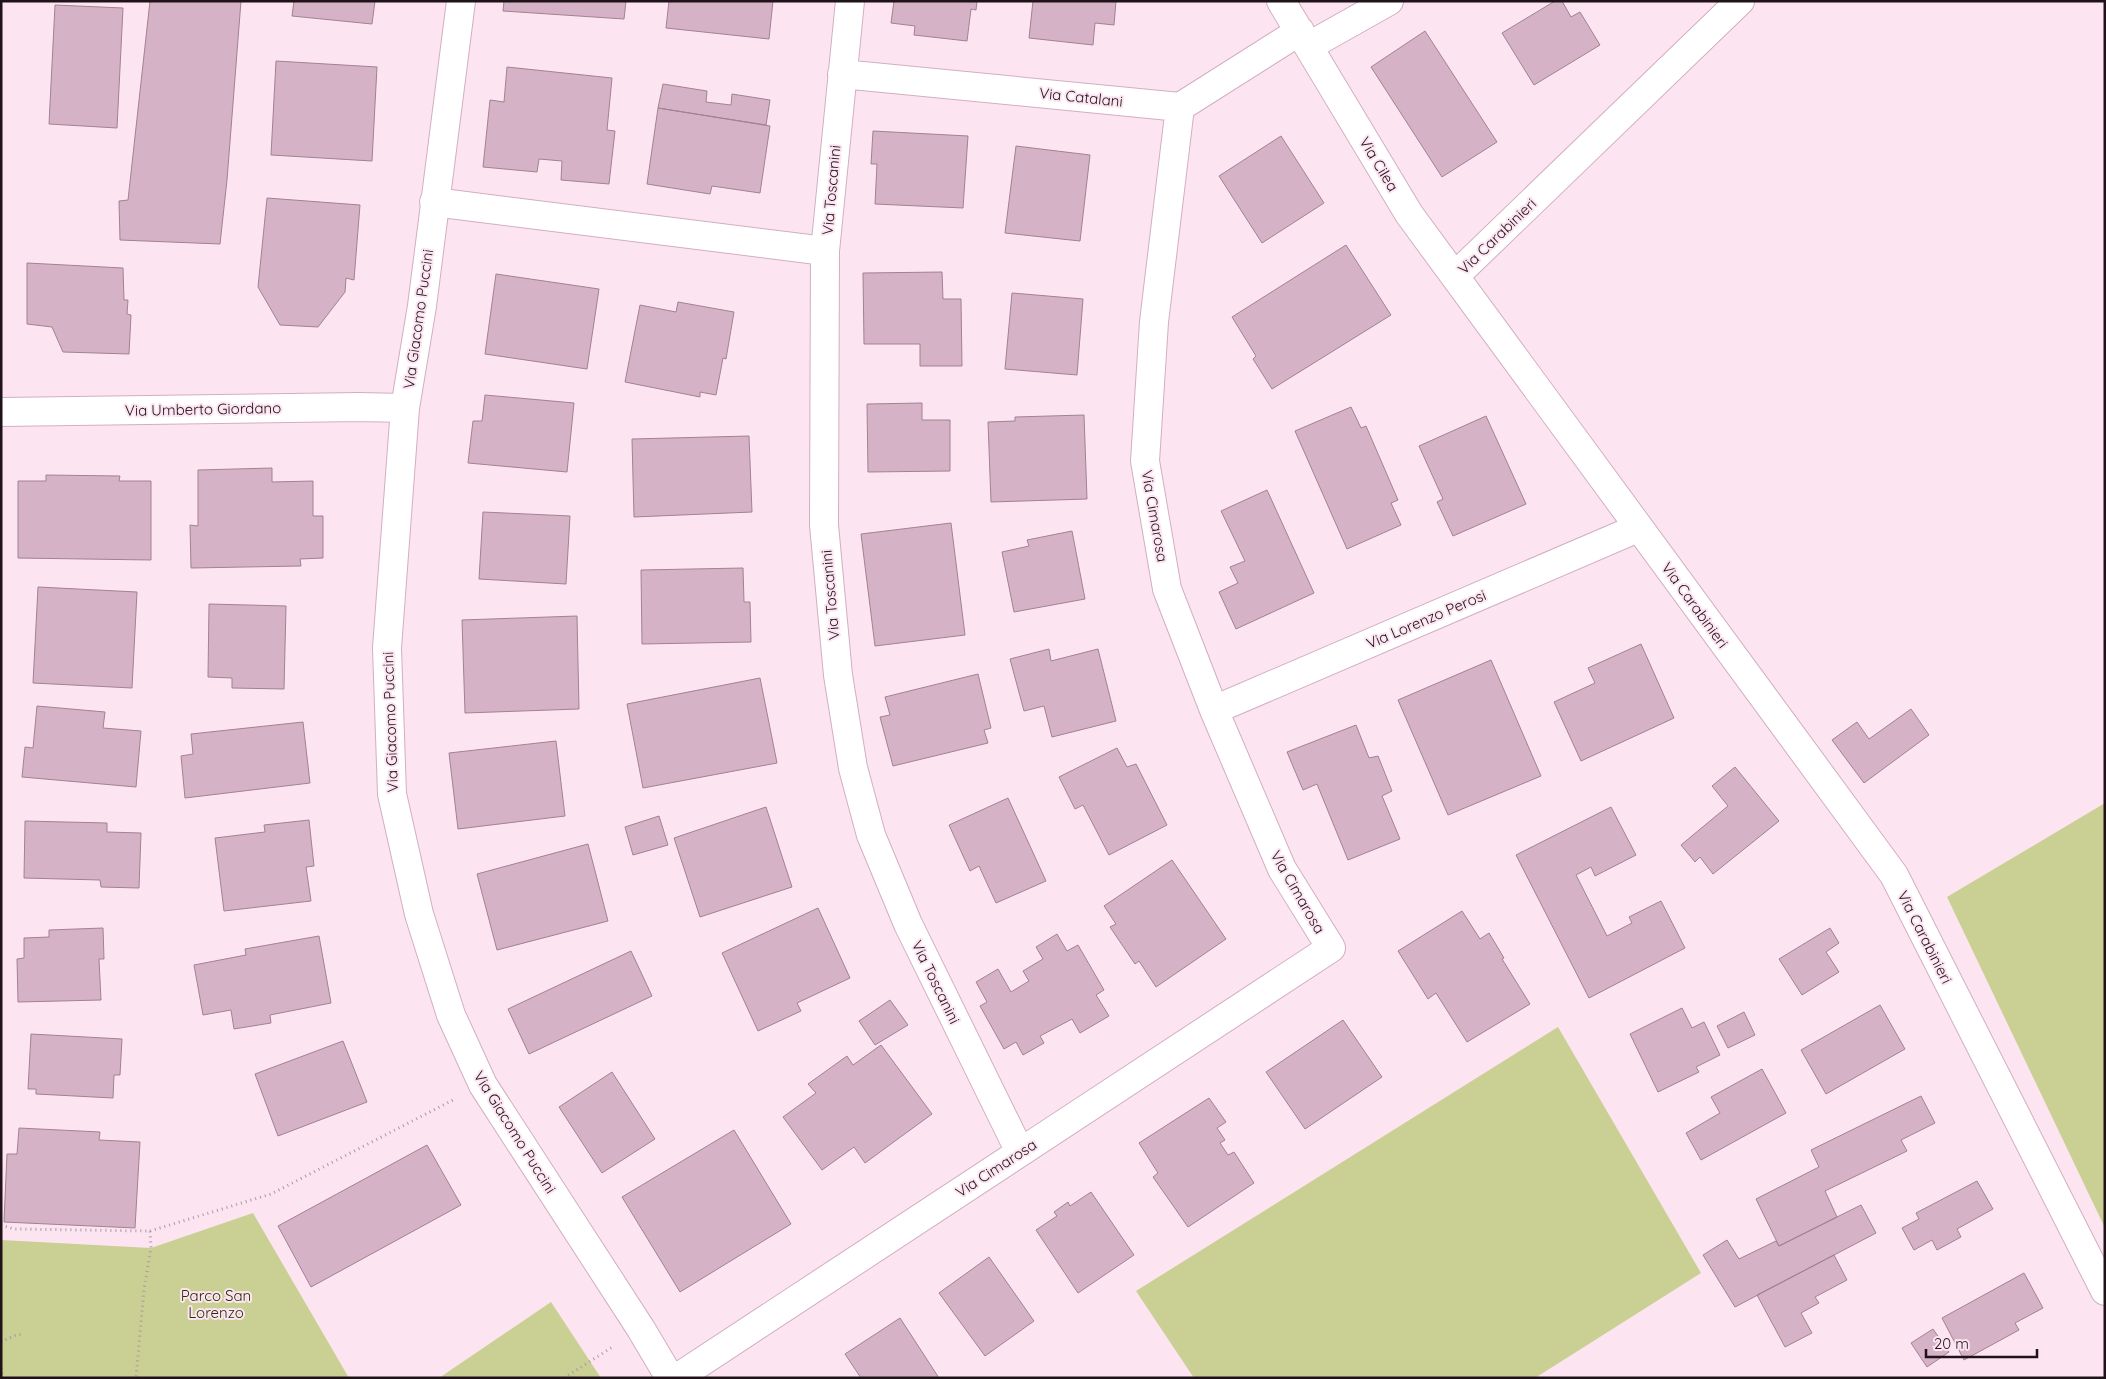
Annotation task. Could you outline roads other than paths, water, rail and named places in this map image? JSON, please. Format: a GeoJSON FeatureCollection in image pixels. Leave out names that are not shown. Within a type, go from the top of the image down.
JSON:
{"type":"FeatureCollection","features":[{"type":"Feature","properties":{"kind":"street","name":"Via Giacomo Puccini"},"geometry":{"type":"LineString","coordinates":[[461,1],[422,306],[405,408],[387,648],[392,794],[419,914],[451,1015],[483,1085],[641,1329],[670,1378]]}},
{"type":"Feature","properties":{"kind":"street","name":"Via Toscanini"},"geometry":{"type":"LineString","coordinates":[[850,1],[825,251],[824,525],[838,675],[853,768],[871,835],[908,924],[1020,1152]]}},
{"type":"Feature","properties":{"kind":"street","name":"Via Cilea"},"geometry":{"type":"LineString","coordinates":[[1281,1],[1409,214],[1456,276]]}},
{"type":"Feature","properties":{"kind":"street"},"geometry":{"type":"LineString","coordinates":[[1180,107],[1304,39],[1389,1]]}},
{"type":"Feature","properties":{"kind":"street","name":"Via Carabinieri"},"geometry":{"type":"LineString","coordinates":[[1740,1],[1456,276],[1638,528],[1894,875],[2105,1291]]}},
{"type":"Feature","properties":{"kind":"street","name":"Via Catalani"},"geometry":{"type":"LineString","coordinates":[[842,74],[1180,107]]}},
{"type":"Feature","properties":{"kind":"street","name":"Via Cimarosa"},"geometry":{"type":"LineString","coordinates":[[677,1378],[1331,948],[1282,870],[1214,710],[1167,589],[1145,461],[1154,322],[1180,107]]}},
{"type":"Feature","properties":{"kind":"street"},"geometry":{"type":"LineString","coordinates":[[434,202],[825,251]]}},
{"type":"Feature","properties":{"kind":"street","name":"Via Umberto Giordano"},"geometry":{"type":"LineString","coordinates":[[1,412],[405,408]]}},
{"type":"Feature","properties":{"kind":"street","name":"Via Lorenzo Perosi"},"geometry":{"type":"LineString","coordinates":[[1214,710],[1638,528]]}},
{"type":"Feature","properties":{"kind":"park label","name":"Parco San Lorenzo"},"geometry":{"type":"Point","coordinates":[216,1304]}}]}
